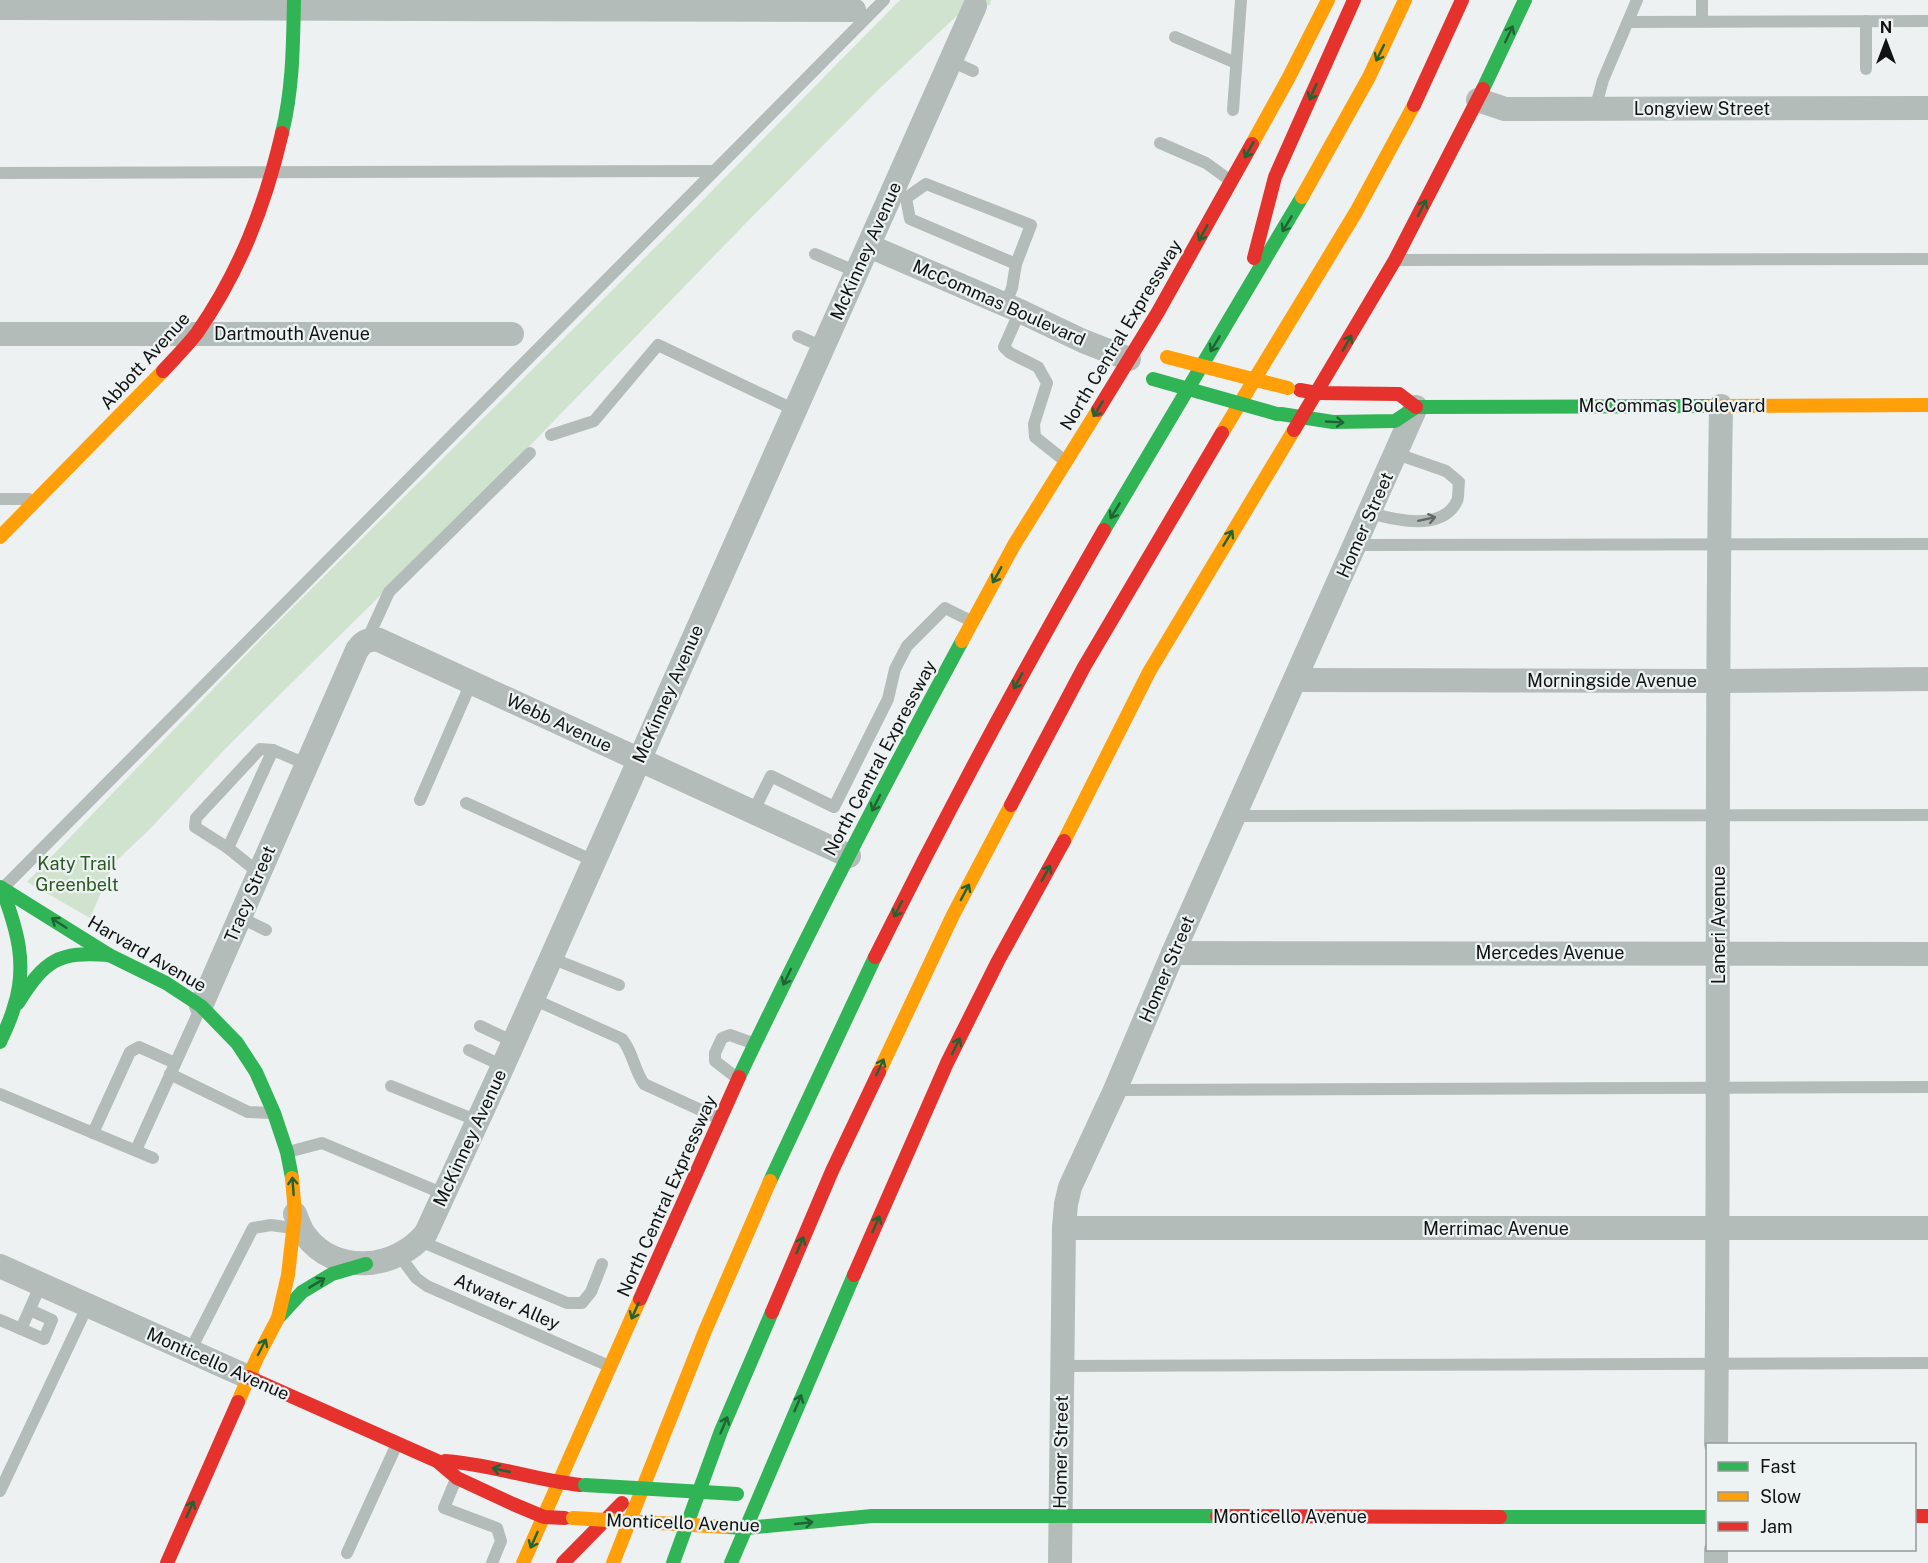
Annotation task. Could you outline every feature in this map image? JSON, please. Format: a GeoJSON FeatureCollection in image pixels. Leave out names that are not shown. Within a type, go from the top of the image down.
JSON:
{"type":"FeatureCollection","features":[{"type":"Feature","properties":{"kind":"main road","name":"North Central Expressway"},"geometry":{"type":"LineString","coordinates":[[523,1563],[738,1078],[849,856],[1014,545],[1066,462],[1148,364],[1158,312],[1232,182],[1328,0]]}},
{"type":"Feature","properties":{"kind":"main road"},"geometry":{"type":"LineString","coordinates":[[1245,294],[1275,177],[1354,0]]}},
{"type":"Feature","properties":{"kind":"main road"},"geometry":{"type":"LineString","coordinates":[[613,1563],[644,1480],[750,1224],[813,1085],[900,905],[1032,656],[1101,535],[1336,139],[1369,77],[1405,0]]}},
{"type":"Feature","properties":{"kind":"main road"},"geometry":{"type":"LineString","coordinates":[[673,1563],[721,1431],[832,1171],[953,915],[1084,667],[1208,456],[1356,212],[1423,88],[1462,0]]}},
{"type":"Feature","properties":{"kind":"main road"},"geometry":{"type":"LineString","coordinates":[[731,1563],[746,1528],[764,1496],[818,1357],[947,1063],[998,961],[1074,822],[1149,672],[1395,260],[1478,100],[1525,0]]}},
{"type":"Feature","properties":{"kind":"main road","name":"Abbott Avenue"},"geometry":{"type":"LineString","coordinates":[[0,537],[154,381],[196,334],[227,285],[263,205],[273,172],[287,113],[292,69],[294,4]]}},
{"type":"Feature","properties":{"kind":"main road","name":"McCommas Boulevard"},"geometry":{"type":"LineString","coordinates":[[1148,364],[1317,393],[1399,394],[1416,407]]}},
{"type":"Feature","properties":{"kind":"main road","name":"McCommas Boulevard"},"geometry":{"type":"LineString","coordinates":[[1148,364],[1277,414],[1334,422],[1395,421],[1416,407],[1928,405]]}},
{"type":"Feature","properties":{"kind":"main road"},"geometry":{"type":"LineString","coordinates":[[1,889],[15,923],[20,944],[21,970],[15,1006]]}},
{"type":"Feature","properties":{"kind":"main road","name":"Harvard Avenue"},"geometry":{"type":"LineString","coordinates":[[1,889],[109,955],[166,983],[201,1006],[237,1043],[256,1072],[274,1113],[292,1174],[294,1221],[292,1245],[278,1317]]}},
{"type":"Feature","properties":{"kind":"main road"},"geometry":{"type":"LineString","coordinates":[[0,1042],[15,1006],[31,982],[46,966],[58,958],[72,954],[109,955]]}},
{"type":"Feature","properties":{"kind":"main road"},"geometry":{"type":"LineString","coordinates":[[167,1563],[248,1377],[278,1317],[302,1292],[332,1274],[366,1264]]}},
{"type":"Feature","properties":{"kind":"main road","name":"Monticello Avenue"},"geometry":{"type":"LineString","coordinates":[[248,1377],[437,1461],[457,1478],[544,1517],[746,1528],[872,1516],[1706,1517]]}},
{"type":"Feature","properties":{"kind":"main road","name":"Monticello Avenue"},"geometry":{"type":"LineString","coordinates":[[437,1461],[462,1461],[558,1484],[764,1496]]}},
{"type":"Feature","properties":{"kind":"main road"},"geometry":{"type":"LineString","coordinates":[[563,1563],[644,1480]]}},
{"type":"Feature","properties":{"kind":"main road","name":"Monticello Avenue"},"geometry":{"type":"LineString","coordinates":[[828,1508],[872,1516]]}},
{"type":"Feature","properties":{"kind":"street"},"geometry":{"type":"LineString","coordinates":[[0,8],[294,4],[789,5],[854,10]]}},
{"type":"Feature","properties":{"kind":"street","name":"McKinney Avenue"},"geometry":{"type":"LineString","coordinates":[[294,1221],[322,1251],[342,1261],[366,1264],[399,1256],[420,1241],[426,1233],[514,1042],[868,246],[900,195],[951,61],[975,6]]}},
{"type":"Feature","properties":{"kind":"street","name":"Longview Street"},"geometry":{"type":"LineString","coordinates":[[1478,100],[1505,109],[1928,108]]}},
{"type":"Feature","properties":{"kind":"street","name":"McCommas Boulevard"},"geometry":{"type":"LineString","coordinates":[[868,246],[1083,341],[1148,364]]}},
{"type":"Feature","properties":{"kind":"street","name":"Dartmouth Avenue"},"geometry":{"type":"LineString","coordinates":[[0,334],[512,334]]}},
{"type":"Feature","properties":{"kind":"street","name":"Laneri Avenue"},"geometry":{"type":"LineString","coordinates":[[1716,1443],[1719,1229],[1721,406]]}},
{"type":"Feature","properties":{"kind":"street","name":"Homer Street"},"geometry":{"type":"LineString","coordinates":[[1060,1563],[1064,1228],[1070,1187],[1115,1090],[1233,816],[1296,680],[1416,407]]}},
{"type":"Feature","properties":{"kind":"street","name":"Webb Avenue"},"geometry":{"type":"LineString","coordinates":[[367,640],[379,640],[849,856]]}},
{"type":"Feature","properties":{"kind":"street","name":"Tracy Street"},"geometry":{"type":"LineString","coordinates":[[201,1006],[357,650],[361,643],[367,640]]}},
{"type":"Feature","properties":{"kind":"street","name":"Morningside Avenue"},"geometry":{"type":"LineString","coordinates":[[1296,680],[1928,679]]}},
{"type":"Feature","properties":{"kind":"street","name":"Mercedes Avenue"},"geometry":{"type":"LineString","coordinates":[[1173,953],[1928,954]]}},
{"type":"Feature","properties":{"kind":"street","name":"Merrimac Avenue"},"geometry":{"type":"LineString","coordinates":[[1064,1228],[1928,1228]]}},
{"type":"Feature","properties":{"kind":"street","name":"Monticello Avenue"},"geometry":{"type":"LineString","coordinates":[[0,1266],[248,1377]]}},
{"type":"Feature","properties":{"kind":"lane"},"geometry":{"type":"LineString","coordinates":[[1,889],[884,0]]}},
{"type":"Feature","properties":{"kind":"lane"},"geometry":{"type":"LineString","coordinates":[[1233,110],[1241,0]]}},
{"type":"Feature","properties":{"kind":"lane"},"geometry":{"type":"LineString","coordinates":[[1595,109],[1603,80],[1637,0]]}},
{"type":"Feature","properties":{"kind":"lane"},"geometry":{"type":"LineString","coordinates":[[1702,0],[1702,21]]}},
{"type":"Feature","properties":{"kind":"lane"},"geometry":{"type":"LineString","coordinates":[[1866,21],[1866,69]]}},
{"type":"Feature","properties":{"kind":"lane"},"geometry":{"type":"LineString","coordinates":[[1628,22],[1928,21]]}},
{"type":"Feature","properties":{"kind":"lane"},"geometry":{"type":"LineString","coordinates":[[1175,37],[1236,63]]}},
{"type":"Feature","properties":{"kind":"lane"},"geometry":{"type":"LineString","coordinates":[[951,61],[973,71]]}},
{"type":"Feature","properties":{"kind":"lane"},"geometry":{"type":"LineString","coordinates":[[1160,143],[1206,164],[1232,182]]}},
{"type":"Feature","properties":{"kind":"lane"},"geometry":{"type":"LineString","coordinates":[[0,172],[713,171]]}},
{"type":"Feature","properties":{"kind":"lane"},"geometry":{"type":"LineString","coordinates":[[1016,264],[910,219],[900,195],[926,184],[1031,225],[1016,264],[1012,288],[1012,308],[1004,347],[1010,353],[1038,367],[1047,383],[1034,424],[1035,437],[1066,462]]}},
{"type":"Feature","properties":{"kind":"lane"},"geometry":{"type":"LineString","coordinates":[[814,254],[857,272]]}},
{"type":"Feature","properties":{"kind":"lane"},"geometry":{"type":"LineString","coordinates":[[1395,260],[1928,259]]}},
{"type":"Feature","properties":{"kind":"lane"},"geometry":{"type":"LineString","coordinates":[[798,336],[823,347]]}},
{"type":"Feature","properties":{"kind":"lane"},"geometry":{"type":"LineString","coordinates":[[551,435],[594,421],[658,345],[795,410]]}},
{"type":"Feature","properties":{"kind":"lane"},"geometry":{"type":"LineString","coordinates":[[367,640],[389,592],[530,453]]}},
{"type":"Feature","properties":{"kind":"lane"},"geometry":{"type":"LineString","coordinates":[[1370,513],[1395,520],[1425,521],[1447,513],[1457,499],[1459,482],[1446,471],[1397,454]]}},
{"type":"Feature","properties":{"kind":"lane"},"geometry":{"type":"LineString","coordinates":[[0,499],[37,499]]}},
{"type":"Feature","properties":{"kind":"lane"},"geometry":{"type":"LineString","coordinates":[[1356,544],[1928,544]]}},
{"type":"Feature","properties":{"kind":"lane"},"geometry":{"type":"LineString","coordinates":[[753,812],[771,776],[834,807],[888,699],[895,669],[907,646],[945,609],[972,622]]}},
{"type":"Feature","properties":{"kind":"lane"},"geometry":{"type":"LineString","coordinates":[[420,800],[471,683]]}},
{"type":"Feature","properties":{"kind":"lane"},"geometry":{"type":"LineString","coordinates":[[259,873],[228,848],[195,827],[196,818],[260,749],[273,750],[306,764]]}},
{"type":"Feature","properties":{"kind":"lane"},"geometry":{"type":"LineString","coordinates":[[228,848],[273,750]]}},
{"type":"Feature","properties":{"kind":"lane"},"geometry":{"type":"LineString","coordinates":[[466,803],[594,861]]}},
{"type":"Feature","properties":{"kind":"lane"},"geometry":{"type":"LineString","coordinates":[[1233,816],[1928,815]]}},
{"type":"Feature","properties":{"kind":"lane"},"geometry":{"type":"LineString","coordinates":[[240,918],[266,930]]}},
{"type":"Feature","properties":{"kind":"lane"},"geometry":{"type":"LineString","coordinates":[[551,958],[619,985]]}},
{"type":"Feature","properties":{"kind":"lane"},"geometry":{"type":"LineString","coordinates":[[533,999],[622,1039],[628,1047],[638,1075],[644,1084],[720,1119]]}},
{"type":"Feature","properties":{"kind":"lane","name":"Tracy Street"},"geometry":{"type":"LineString","coordinates":[[136,1150],[201,1006]]}},
{"type":"Feature","properties":{"kind":"lane"},"geometry":{"type":"LineString","coordinates":[[480,1026],[514,1042]]}},
{"type":"Feature","properties":{"kind":"lane"},"geometry":{"type":"LineString","coordinates":[[738,1078],[715,1061],[715,1053],[722,1038],[730,1035],[754,1044]]}},
{"type":"Feature","properties":{"kind":"lane"},"geometry":{"type":"LineString","coordinates":[[93,1133],[130,1052],[139,1047],[248,1112],[274,1113]]}},
{"type":"Feature","properties":{"kind":"lane"},"geometry":{"type":"LineString","coordinates":[[469,1050],[503,1066]]}},
{"type":"Feature","properties":{"kind":"lane"},"geometry":{"type":"LineString","coordinates":[[391,1086],[478,1121]]}},
{"type":"Feature","properties":{"kind":"lane"},"geometry":{"type":"LineString","coordinates":[[1115,1090],[1928,1087]]}},
{"type":"Feature","properties":{"kind":"lane"},"geometry":{"type":"LineString","coordinates":[[0,1094],[153,1158]]}},
{"type":"Feature","properties":{"kind":"lane"},"geometry":{"type":"LineString","coordinates":[[287,1152],[322,1143],[444,1194]]}},
{"type":"Feature","properties":{"kind":"lane"},"geometry":{"type":"LineString","coordinates":[[190,1352],[253,1228],[294,1221]]}},
{"type":"Feature","properties":{"kind":"lane"},"geometry":{"type":"LineString","coordinates":[[420,1241],[567,1303],[582,1303],[591,1292],[603,1264]]}},
{"type":"Feature","properties":{"kind":"lane","name":"Atwater Alley"},"geometry":{"type":"LineString","coordinates":[[399,1256],[416,1278],[427,1286],[610,1366]]}},
{"type":"Feature","properties":{"kind":"lane"},"geometry":{"type":"LineString","coordinates":[[21,1329],[41,1284]]}},
{"type":"Feature","properties":{"kind":"lane"},"geometry":{"type":"LineString","coordinates":[[0,1491],[88,1305]]}},
{"type":"Feature","properties":{"kind":"lane"},"geometry":{"type":"LineString","coordinates":[[0,1320],[44,1339],[52,1320],[30,1310]]}},
{"type":"Feature","properties":{"kind":"lane"},"geometry":{"type":"LineString","coordinates":[[1063,1366],[1928,1363]]}},
{"type":"Feature","properties":{"kind":"lane"},"geometry":{"type":"LineString","coordinates":[[348,1553],[398,1443]]}},
{"type":"Feature","properties":{"kind":"lane"},"geometry":{"type":"LineString","coordinates":[[457,1478],[444,1508],[497,1528],[501,1541],[492,1563]]}},
{"type":"Feature","properties":{"kind":"green space","name":"Katy Trail Greenbelt"},"geometry":{"type":"Polygon","coordinates":[[[900,0],[991,0],[990,5],[964,9],[877,91],[485,492],[229,745],[148,831],[114,863],[90,918],[27,882],[267,633],[698,205],[900,0]]]}},
{"type":"Feature","properties":{"kind":"traffic: fast"},"geometry":{"type":"LineString","coordinates":[[282,133],[293,50],[294,0]]}},
{"type":"Feature","properties":{"kind":"traffic: fast"},"geometry":{"type":"LineString","coordinates":[[1483,89],[1525,0]]}},
{"type":"Feature","properties":{"kind":"traffic: fast"},"geometry":{"type":"LineString","coordinates":[[1104,530],[1302,197]]}},
{"type":"Feature","properties":{"kind":"traffic: fast"},"geometry":{"type":"LineString","coordinates":[[1153,379],[1277,414]]}},
{"type":"Feature","properties":{"kind":"traffic: fast"},"geometry":{"type":"LineString","coordinates":[[1281,414],[1333,422],[1395,421],[1416,407],[1711,406]]}},
{"type":"Feature","properties":{"kind":"traffic: fast"},"geometry":{"type":"LineString","coordinates":[[739,1077],[792,967],[962,641]]}},
{"type":"Feature","properties":{"kind":"traffic: fast"},"geometry":{"type":"LineString","coordinates":[[0,887],[109,955],[166,983],[201,1006],[237,1043],[256,1072],[274,1113],[287,1152],[292,1178]]}},
{"type":"Feature","properties":{"kind":"traffic: fast"},"geometry":{"type":"LineString","coordinates":[[0,1042],[13,1011],[20,976],[19,947],[2,889]]}},
{"type":"Feature","properties":{"kind":"traffic: fast"},"geometry":{"type":"LineString","coordinates":[[18,1003],[36,977],[54,961],[77,955],[109,955]]}},
{"type":"Feature","properties":{"kind":"traffic: fast"},"geometry":{"type":"LineString","coordinates":[[770,1181],[875,957]]}},
{"type":"Feature","properties":{"kind":"traffic: fast"},"geometry":{"type":"LineString","coordinates":[[278,1318],[302,1292],[332,1274],[366,1264]]}},
{"type":"Feature","properties":{"kind":"traffic: fast"},"geometry":{"type":"LineString","coordinates":[[731,1563],[854,1275]]}},
{"type":"Feature","properties":{"kind":"traffic: fast"},"geometry":{"type":"LineString","coordinates":[[673,1563],[721,1431],[772,1312]]}},
{"type":"Feature","properties":{"kind":"traffic: fast"},"geometry":{"type":"LineString","coordinates":[[585,1485],[737,1494]]}},
{"type":"Feature","properties":{"kind":"traffic: fast"},"geometry":{"type":"LineString","coordinates":[[728,1527],[746,1528],[872,1516],[1217,1516]]}},
{"type":"Feature","properties":{"kind":"traffic: fast"},"geometry":{"type":"LineString","coordinates":[[1500,1517],[1706,1517]]}},
{"type":"Feature","properties":{"kind":"traffic: slow"},"geometry":{"type":"LineString","coordinates":[[1252,144],[1328,0]]}},
{"type":"Feature","properties":{"kind":"traffic: slow"},"geometry":{"type":"LineString","coordinates":[[1302,197],[1369,77],[1405,0]]}},
{"type":"Feature","properties":{"kind":"traffic: slow"},"geometry":{"type":"LineString","coordinates":[[1222,433],[1356,212],[1414,105]]}},
{"type":"Feature","properties":{"kind":"traffic: slow"},"geometry":{"type":"LineString","coordinates":[[1167,357],[1288,388]]}},
{"type":"Feature","properties":{"kind":"traffic: slow"},"geometry":{"type":"LineString","coordinates":[[0,537],[163,371]]}},
{"type":"Feature","properties":{"kind":"traffic: slow"},"geometry":{"type":"LineString","coordinates":[[1711,406],[1928,405]]}},
{"type":"Feature","properties":{"kind":"traffic: slow"},"geometry":{"type":"LineString","coordinates":[[962,641],[1014,545],[1098,410]]}},
{"type":"Feature","properties":{"kind":"traffic: slow"},"geometry":{"type":"LineString","coordinates":[[1064,841],[1149,672],[1294,430]]}},
{"type":"Feature","properties":{"kind":"traffic: slow"},"geometry":{"type":"LineString","coordinates":[[879,1072],[953,915],[1011,805]]}},
{"type":"Feature","properties":{"kind":"traffic: slow"},"geometry":{"type":"LineString","coordinates":[[238,1402],[278,1318],[288,1275],[295,1214],[292,1178]]}},
{"type":"Feature","properties":{"kind":"traffic: slow"},"geometry":{"type":"LineString","coordinates":[[613,1563],[705,1331],[770,1181]]}},
{"type":"Feature","properties":{"kind":"traffic: slow"},"geometry":{"type":"LineString","coordinates":[[523,1563],[640,1299]]}},
{"type":"Feature","properties":{"kind":"traffic: slow"},"geometry":{"type":"LineString","coordinates":[[573,1518],[726,1527]]}},
{"type":"Feature","properties":{"kind":"traffic: jam"},"geometry":{"type":"LineString","coordinates":[[1254,258],[1275,177],[1354,0]]}},
{"type":"Feature","properties":{"kind":"traffic: jam"},"geometry":{"type":"LineString","coordinates":[[1414,105],[1462,0]]}},
{"type":"Feature","properties":{"kind":"traffic: jam"},"geometry":{"type":"LineString","coordinates":[[1294,430],[1395,260],[1483,89]]}},
{"type":"Feature","properties":{"kind":"traffic: jam"},"geometry":{"type":"LineString","coordinates":[[163,371],[197,333],[226,286],[259,212],[282,133]]}},
{"type":"Feature","properties":{"kind":"traffic: jam"},"geometry":{"type":"LineString","coordinates":[[1098,410],[1158,312],[1252,144]]}},
{"type":"Feature","properties":{"kind":"traffic: jam"},"geometry":{"type":"LineString","coordinates":[[1300,390],[1317,393],[1399,394],[1416,407]]}},
{"type":"Feature","properties":{"kind":"traffic: jam"},"geometry":{"type":"LineString","coordinates":[[1011,805],[1084,667],[1222,433]]}},
{"type":"Feature","properties":{"kind":"traffic: jam"},"geometry":{"type":"LineString","coordinates":[[875,957],[986,742],[1104,530]]}},
{"type":"Feature","properties":{"kind":"traffic: jam"},"geometry":{"type":"LineString","coordinates":[[854,1275],[947,1063],[998,961],[1064,841]]}},
{"type":"Feature","properties":{"kind":"traffic: jam"},"geometry":{"type":"LineString","coordinates":[[772,1312],[832,1171],[879,1072]]}},
{"type":"Feature","properties":{"kind":"traffic: jam"},"geometry":{"type":"LineString","coordinates":[[640,1299],[739,1077]]}},
{"type":"Feature","properties":{"kind":"traffic: jam"},"geometry":{"type":"LineString","coordinates":[[248,1377],[437,1461],[457,1478],[513,1504],[544,1517],[565,1518]]}},
{"type":"Feature","properties":{"kind":"traffic: jam"},"geometry":{"type":"LineString","coordinates":[[167,1563],[238,1402]]}},
{"type":"Feature","properties":{"kind":"traffic: jam"},"geometry":{"type":"LineString","coordinates":[[445,1461],[479,1465],[580,1485]]}},
{"type":"Feature","properties":{"kind":"traffic: jam"},"geometry":{"type":"LineString","coordinates":[[563,1563],[622,1503]]}},
{"type":"Feature","properties":{"kind":"traffic: jam"},"geometry":{"type":"LineString","coordinates":[[1217,1516],[1500,1517]]}},
{"type":"Feature","properties":{"kind":"traffic: jam"},"geometry":{"type":"LineString","coordinates":[[1916,1516],[1928,1516]]}}]}
